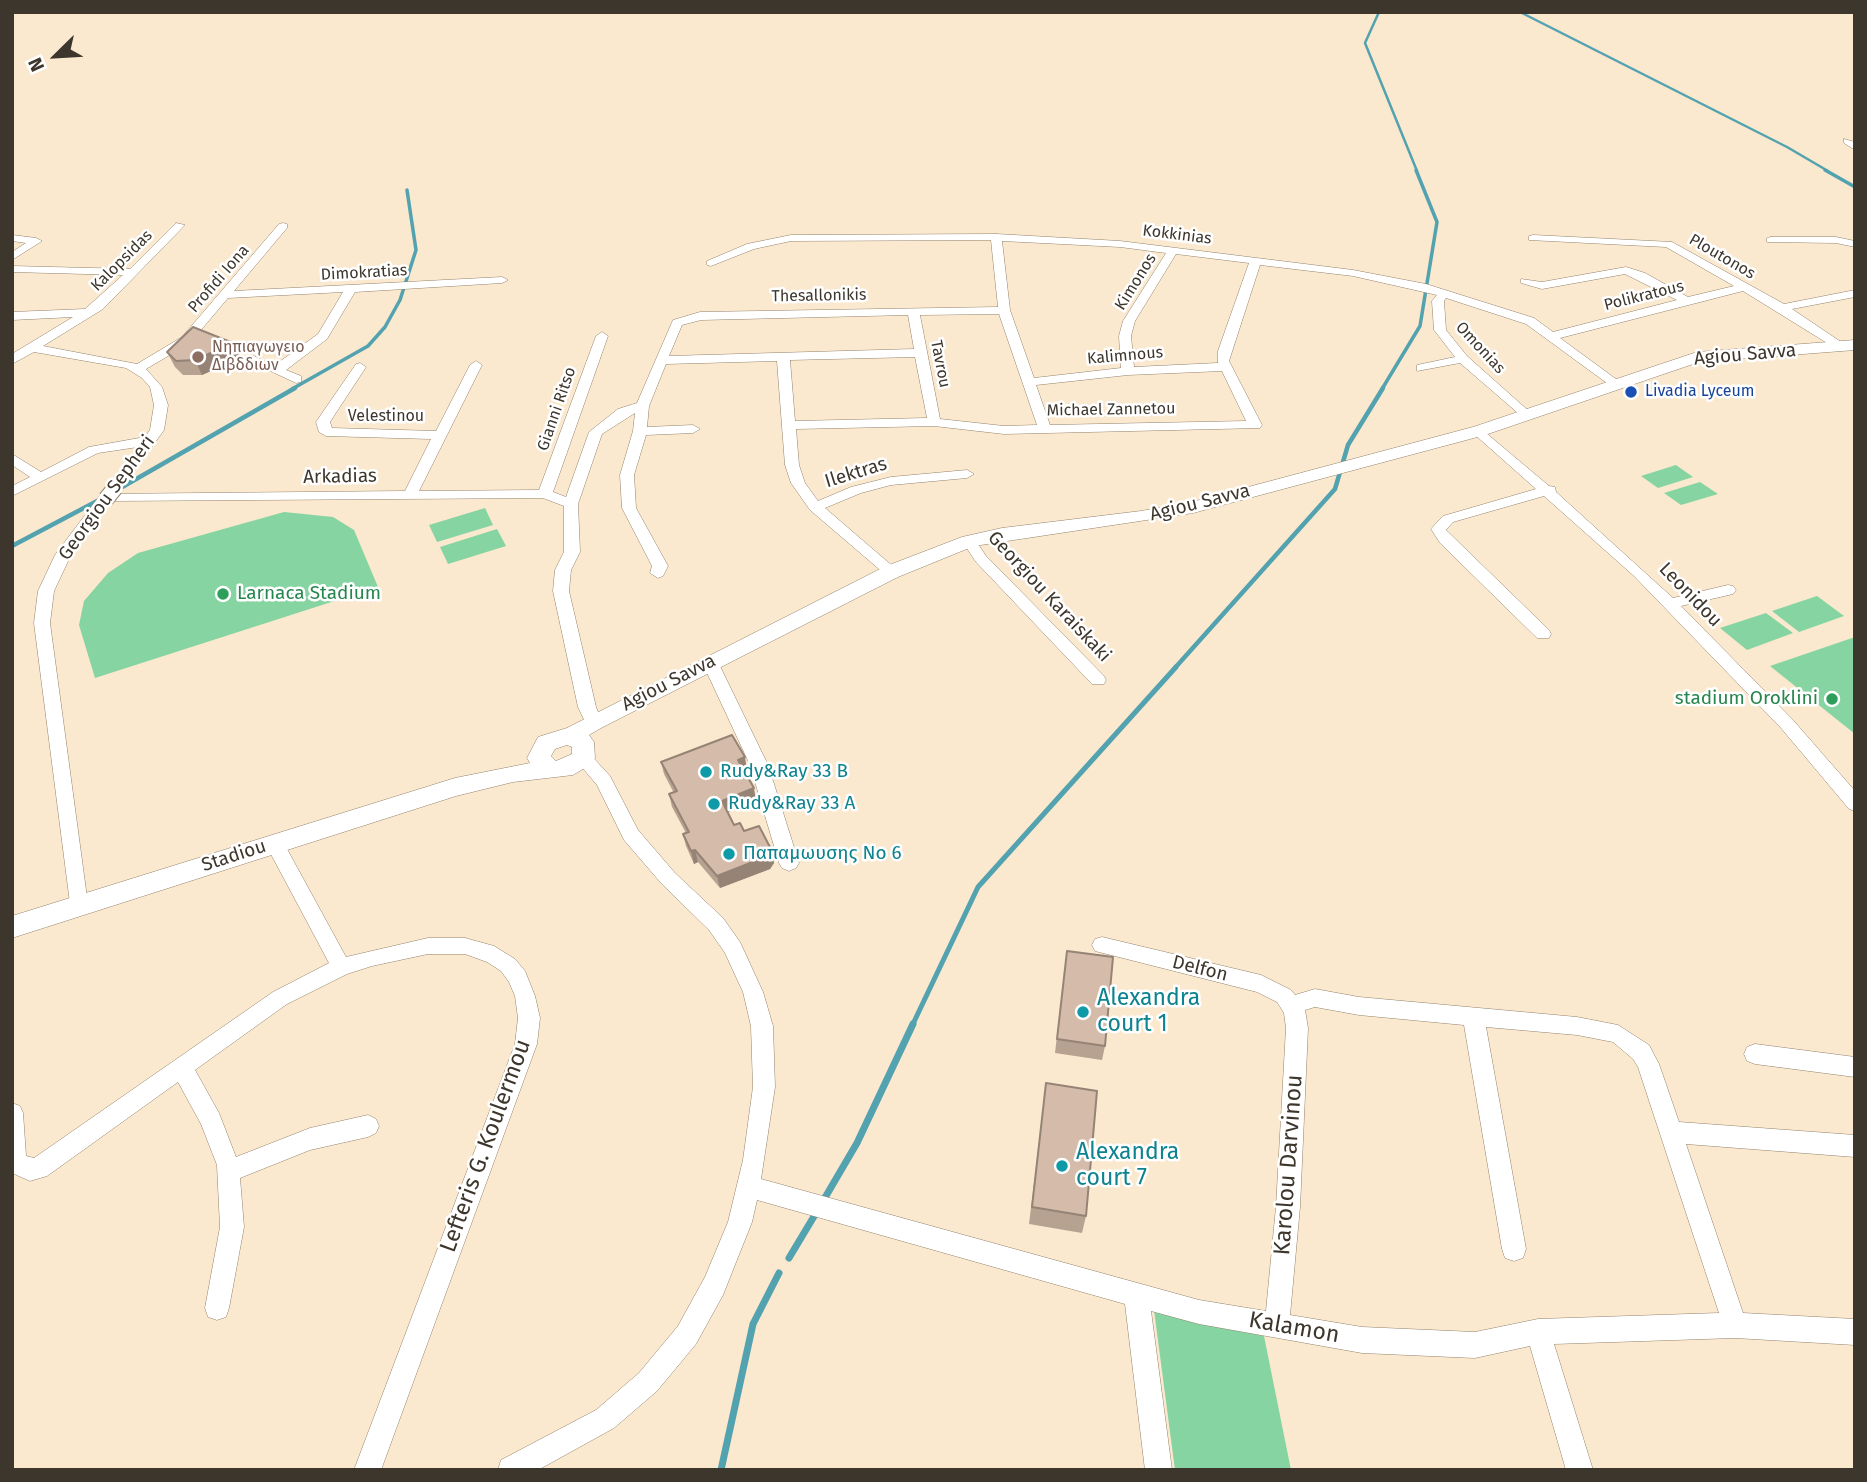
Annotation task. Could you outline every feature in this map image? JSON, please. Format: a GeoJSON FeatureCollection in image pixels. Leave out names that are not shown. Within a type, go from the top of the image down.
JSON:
{"type":"FeatureCollection","features":[{"type":"Feature","properties":{"kind":"street"},"geometry":{"type":"LineString","coordinates":[[1855,138],[1847,141],[1855,147]]}},
{"type":"Feature","properties":{"kind":"street","name":"Kalopsidas"},"geometry":{"type":"LineString","coordinates":[[12,360],[99,306],[180,225]]}},
{"type":"Feature","properties":{"kind":"street","name":"Profidi Iona"},"geometry":{"type":"LineString","coordinates":[[138,368],[181,345],[228,295],[283,226]]}},
{"type":"Feature","properties":{"kind":"street"},"geometry":{"type":"LineString","coordinates":[[996,237],[1004,310],[1045,429]]}},
{"type":"Feature","properties":{"kind":"street","name":"Kokkinias"},"geometry":{"type":"LineString","coordinates":[[711,263],[751,246],[791,238],[996,237],[1120,244],[1256,261],[1422,286],[1521,317],[1552,336],[1615,385]]}},
{"type":"Feature","properties":{"kind":"street"},"geometry":{"type":"LineString","coordinates":[[12,238],[36,241],[12,257]]}},
{"type":"Feature","properties":{"kind":"street","name":"Ploutonos"},"geometry":{"type":"LineString","coordinates":[[1533,238],[1668,244],[1847,346]]}},
{"type":"Feature","properties":{"kind":"street"},"geometry":{"type":"LineString","coordinates":[[1771,240],[1836,240],[1855,244]]}},
{"type":"Feature","properties":{"kind":"street","name":"Kimonos"},"geometry":{"type":"LineString","coordinates":[[1129,371],[1125,336],[1129,321],[1173,251]]}},
{"type":"Feature","properties":{"kind":"street"},"geometry":{"type":"LineString","coordinates":[[1224,367],[1224,351],[1256,261]]}},
{"type":"Feature","properties":{"kind":"street"},"geometry":{"type":"LineString","coordinates":[[12,269],[133,272]]}},
{"type":"Feature","properties":{"kind":"street"},"geometry":{"type":"LineString","coordinates":[[1525,281],[1542,286],[1626,270],[1641,275],[1686,301]]}},
{"type":"Feature","properties":{"kind":"street","name":"Dimokratias"},"geometry":{"type":"LineString","coordinates":[[228,295],[502,280]]}},
{"type":"Feature","properties":{"kind":"street","name":"Polikratous"},"geometry":{"type":"LineString","coordinates":[[1552,336],[1743,287]]}},
{"type":"Feature","properties":{"kind":"street"},"geometry":{"type":"LineString","coordinates":[[276,370],[323,336],[350,290]]}},
{"type":"Feature","properties":{"kind":"street","name":"Omonias"},"geometry":{"type":"LineString","coordinates":[[1441,292],[1438,301],[1440,330],[1462,359],[1526,416]]}},
{"type":"Feature","properties":{"kind":"street"},"geometry":{"type":"LineString","coordinates":[[1783,308],[1855,293]]}},
{"type":"Feature","properties":{"kind":"street","name":"Thesallonikis"},"geometry":{"type":"LineString","coordinates":[[658,573],[660,566],[629,508],[627,475],[640,431],[642,406],[672,329],[688,318],[1004,310]]}},
{"type":"Feature","properties":{"kind":"street","name":"Tavrou"},"geometry":{"type":"LineString","coordinates":[[913,312],[934,422]]}},
{"type":"Feature","properties":{"kind":"street"},"geometry":{"type":"LineString","coordinates":[[12,316],[88,313]]}},
{"type":"Feature","properties":{"kind":"street","name":"Gianni Ritso"},"geometry":{"type":"LineString","coordinates":[[545,494],[602,336]]}},
{"type":"Feature","properties":{"kind":"street","name":"Agiou Savva"},"geometry":{"type":"LineString","coordinates":[[572,736],[593,722],[891,572],[969,541],[1009,533],[1167,513],[1479,431],[1685,360],[1711,354],[1847,346]]}},
{"type":"Feature","properties":{"kind":"street"},"geometry":{"type":"LineString","coordinates":[[35,348],[138,368]]}},
{"type":"Feature","properties":{"kind":"street"},"geometry":{"type":"LineString","coordinates":[[660,360],[919,353]]}},
{"type":"Feature","properties":{"kind":"street"},"geometry":{"type":"LineString","coordinates":[[783,357],[791,425],[792,465],[798,483],[815,507]]}},
{"type":"Feature","properties":{"kind":"street"},"geometry":{"type":"LineString","coordinates":[[251,359],[296,379]]}},
{"type":"Feature","properties":{"kind":"street"},"geometry":{"type":"LineString","coordinates":[[1421,368],[1462,359]]}},
{"type":"Feature","properties":{"kind":"street"},"geometry":{"type":"LineString","coordinates":[[409,496],[476,365]]}},
{"type":"Feature","properties":{"kind":"street","name":"Velestinou"},"geometry":{"type":"LineString","coordinates":[[360,367],[323,422],[326,432],[441,435]]}},
{"type":"Feature","properties":{"kind":"street","name":"Kalimnous"},"geometry":{"type":"LineString","coordinates":[[1029,382],[1129,371],[1224,367]]}},
{"type":"Feature","properties":{"kind":"street","name":"Michael Zannetou"},"geometry":{"type":"LineString","coordinates":[[791,425],[934,422],[1004,430],[1255,425],[1224,367]]}},
{"type":"Feature","properties":{"kind":"street","name":"Georgiou Sepheri"},"geometry":{"type":"LineString","coordinates":[[78,905],[42,623],[46,591],[63,555],[148,441],[159,421],[161,398],[150,377],[138,368]]}},
{"type":"Feature","properties":{"kind":"street"},"geometry":{"type":"LineString","coordinates":[[593,722],[587,707],[561,591],[563,570],[572,552],[571,504],[596,432],[615,417],[642,406]]}},
{"type":"Feature","properties":{"kind":"street"},"geometry":{"type":"LineString","coordinates":[[640,431],[693,429]]}},
{"type":"Feature","properties":{"kind":"street","name":"Leonidou"},"geometry":{"type":"LineString","coordinates":[[1479,431],[1550,490],[1669,604],[1787,724],[1855,804]]}},
{"type":"Feature","properties":{"kind":"street"},"geometry":{"type":"LineString","coordinates":[[12,492],[102,447],[148,441]]}},
{"type":"Feature","properties":{"kind":"street"},"geometry":{"type":"LineString","coordinates":[[12,458],[39,477]]}},
{"type":"Feature","properties":{"kind":"street","name":"Ilektras"},"geometry":{"type":"LineString","coordinates":[[891,572],[815,507],[856,490],[891,481],[967,474]]}},
{"type":"Feature","properties":{"kind":"street"},"geometry":{"type":"LineString","coordinates":[[1543,634],[1445,540],[1438,528],[1448,519],[1550,490]]}},
{"type":"Feature","properties":{"kind":"street","name":"Arkadias"},"geometry":{"type":"LineString","coordinates":[[109,495],[545,494],[571,504]]}},
{"type":"Feature","properties":{"kind":"street","name":"Georgiou Karaiskaki"},"geometry":{"type":"LineString","coordinates":[[969,541],[981,559],[1098,680]]}},
{"type":"Feature","properties":{"kind":"street"},"geometry":{"type":"LineString","coordinates":[[1669,604],[1728,590]]}},
{"type":"Feature","properties":{"kind":"street"},"geometry":{"type":"LineString","coordinates":[[710,662],[759,765],[789,863]]}},
{"type":"Feature","properties":{"kind":"street"},"geometry":{"type":"LineString","coordinates":[[572,736],[585,747],[583,758],[572,766],[551,770],[541,763],[542,748],[552,739],[572,736]]}},
{"type":"Feature","properties":{"kind":"street","name":"Stadiou"},"geometry":{"type":"LineString","coordinates":[[455,787],[542,748]]}},
{"type":"Feature","properties":{"kind":"street"},"geometry":{"type":"LineString","coordinates":[[512,1470],[605,1419],[671,1358],[700,1314],[740,1223],[749,1187],[765,1063],[762,1026],[753,992],[725,934],[648,856],[621,820],[604,781],[583,758]]}},
{"type":"Feature","properties":{"kind":"street","name":"Stadiou"},"geometry":{"type":"LineString","coordinates":[[12,927],[455,787],[513,774],[551,770]]}},
{"type":"Feature","properties":{"kind":"street"},"geometry":{"type":"LineString","coordinates":[[274,843],[341,967]]}},
{"type":"Feature","properties":{"kind":"street","name":"Delfon"},"geometry":{"type":"LineString","coordinates":[[1102,945],[1261,984],[1279,993],[1292,1005]]}},
{"type":"Feature","properties":{"kind":"street","name":"Lefteris G. Koulermou"},"geometry":{"type":"LineString","coordinates":[[12,1114],[15,1156],[19,1165],[30,1170],[39,1168],[280,998],[341,967],[372,957],[429,946],[465,946],[494,955],[508,965],[518,977],[529,1018],[526,1044],[367,1470]]}},
{"type":"Feature","properties":{"kind":"street"},"geometry":{"type":"LineString","coordinates":[[1292,1005],[1315,998],[1359,1006],[1577,1026],[1618,1034],[1641,1052],[1648,1064],[1735,1325]]}},
{"type":"Feature","properties":{"kind":"street","name":"Karolou Darvinou"},"geometry":{"type":"LineString","coordinates":[[1277,1326],[1288,1207],[1297,1028],[1292,1005]]}},
{"type":"Feature","properties":{"kind":"street"},"geometry":{"type":"LineString","coordinates":[[1473,1016],[1514,1249]]}},
{"type":"Feature","properties":{"kind":"street"},"geometry":{"type":"LineString","coordinates":[[1755,1054],[1855,1067]]}},
{"type":"Feature","properties":{"kind":"street"},"geometry":{"type":"LineString","coordinates":[[182,1068],[222,1142],[229,1171],[232,1227],[217,1308]]}},
{"type":"Feature","properties":{"kind":"street"},"geometry":{"type":"LineString","coordinates":[[229,1171],[310,1139],[368,1126]]}},
{"type":"Feature","properties":{"kind":"street"},"geometry":{"type":"LineString","coordinates":[[1672,1132],[1855,1146]]}},
{"type":"Feature","properties":{"kind":"street","name":"Kalamon"},"geometry":{"type":"LineString","coordinates":[[749,1187],[1199,1312],[1362,1340],[1417,1345],[1475,1345],[1538,1332],[1735,1325],[1855,1332]]}},
{"type":"Feature","properties":{"kind":"street"},"geometry":{"type":"LineString","coordinates":[[1136,1293],[1159,1470]]}},
{"type":"Feature","properties":{"kind":"street"},"geometry":{"type":"LineString","coordinates":[[1538,1332],[1580,1470]]}},
{"type":"Feature","properties":{"kind":"green space"},"geometry":{"type":"Polygon","coordinates":[[[1676,465],[1693,477],[1658,488],[1641,476],[1676,465]]]}},
{"type":"Feature","properties":{"kind":"green space"},"geometry":{"type":"Polygon","coordinates":[[[1700,482],[1718,494],[1681,505],[1664,493],[1700,482]]]}},
{"type":"Feature","properties":{"kind":"green space"},"geometry":{"type":"Polygon","coordinates":[[[485,508],[493,525],[437,542],[429,525],[485,508]]]}},
{"type":"Feature","properties":{"kind":"green space","name":"Larnaca Stadium"},"geometry":{"type":"Polygon","coordinates":[[[284,512],[333,517],[354,530],[378,587],[95,678],[79,625],[84,601],[108,573],[138,553],[284,512]]]}},
{"type":"Feature","properties":{"kind":"green space"},"geometry":{"type":"Polygon","coordinates":[[[497,529],[506,546],[448,564],[440,547],[497,529]]]}},
{"type":"Feature","properties":{"kind":"green space"},"geometry":{"type":"Polygon","coordinates":[[[1817,596],[1844,616],[1799,632],[1772,611],[1817,596]]]}},
{"type":"Feature","properties":{"kind":"green space"},"geometry":{"type":"Polygon","coordinates":[[[1766,613],[1793,633],[1747,650],[1720,628],[1766,613]]]}},
{"type":"Feature","properties":{"kind":"green space","name":"stadium Oroklini"},"geometry":{"type":"Polygon","coordinates":[[[1855,637],[1855,734],[1770,666],[1855,637]]]}},
{"type":"Feature","properties":{"kind":"green space"},"geometry":{"type":"Polygon","coordinates":[[[1154,1310],[1264,1336],[1291,1470],[1175,1470],[1154,1310]]]}},
{"type":"Feature","properties":{"kind":"building"},"geometry":{"type":"Polygon","coordinates":[[[193,327],[233,343],[195,360],[176,361],[167,352],[193,327]]]}},
{"type":"Feature","properties":{"kind":"building"},"geometry":{"type":"Polygon","coordinates":[[[732,735],[745,757],[738,760],[754,788],[722,801],[734,825],[740,823],[744,831],[759,826],[772,851],[768,856],[717,876],[695,850],[691,851],[683,834],[689,832],[669,794],[677,791],[661,762],[732,735]]]}},
{"type":"Feature","properties":{"kind":"building","name":"Alexandra court 1"},"geometry":{"type":"Polygon","coordinates":[[[1067,951],[1113,957],[1105,1046],[1057,1039],[1067,951]]]}},
{"type":"Feature","properties":{"kind":"building","name":"Alexandra court 7"},"geometry":{"type":"Polygon","coordinates":[[[1046,1083],[1097,1091],[1086,1216],[1032,1207],[1046,1083]]]}},
{"type":"Feature","properties":{"kind":"waterway"},"geometry":{"type":"LineString","coordinates":[[1379,12],[1365,43],[1417,171]]}},
{"type":"Feature","properties":{"kind":"waterway"},"geometry":{"type":"LineString","coordinates":[[1520,12],[1787,147],[1828,171]]}},
{"type":"Feature","properties":{"kind":"waterway"},"geometry":{"type":"LineString","coordinates":[[1382,389],[1420,326],[1437,222],[1416,170]]}},
{"type":"Feature","properties":{"kind":"waterway"},"geometry":{"type":"LineString","coordinates":[[1825,170],[1855,187]]}},
{"type":"Feature","properties":{"kind":"waterway"},"geometry":{"type":"LineString","coordinates":[[292,389],[368,346],[385,327],[400,300],[416,250],[407,190]]}},
{"type":"Feature","properties":{"kind":"waterway"},"geometry":{"type":"LineString","coordinates":[[117,490],[295,388]]}},
{"type":"Feature","properties":{"kind":"waterway"},"geometry":{"type":"LineString","coordinates":[[1174,669],[1335,489],[1348,445],[1383,388]]}},
{"type":"Feature","properties":{"kind":"waterway"},"geometry":{"type":"LineString","coordinates":[[12,546],[99,500]]}},
{"type":"Feature","properties":{"kind":"waterway"},"geometry":{"type":"LineString","coordinates":[[912,1026],[978,887],[1176,667]]}},
{"type":"Feature","properties":{"kind":"waterway"},"geometry":{"type":"LineString","coordinates":[[823,1201],[857,1143],[913,1024]]}},
{"type":"Feature","properties":{"kind":"waterway"},"geometry":{"type":"LineString","coordinates":[[789,1258],[816,1213]]}},
{"type":"Feature","properties":{"kind":"waterway"},"geometry":{"type":"LineString","coordinates":[[721,1470],[753,1324],[779,1273]]}},
{"type":"Feature","properties":{"kind":"place","name":"Νηπιαγωγειο Διβδδιων"},"geometry":{"type":"Point","coordinates":[198,357]}},
{"type":"Feature","properties":{"kind":"place","name":"Livadia Lyceum"},"geometry":{"type":"Point","coordinates":[1631,392]}},
{"type":"Feature","properties":{"kind":"place","name":"Larnaca Stadium"},"geometry":{"type":"Point","coordinates":[223,594]}},
{"type":"Feature","properties":{"kind":"place","name":"stadium Oroklini"},"geometry":{"type":"Point","coordinates":[1832,699]}},
{"type":"Feature","properties":{"kind":"place","name":"Rudy&Ray 33 B"},"geometry":{"type":"Point","coordinates":[706,772]}},
{"type":"Feature","properties":{"kind":"place","name":"Rudy&Ray 33 A"},"geometry":{"type":"Point","coordinates":[714,804]}},
{"type":"Feature","properties":{"kind":"place","name":"Παπαμωυσης No 6"},"geometry":{"type":"Point","coordinates":[729,854]}},
{"type":"Feature","properties":{"kind":"place","name":"Alexandra court 1"},"geometry":{"type":"Point","coordinates":[1083,1012]}},
{"type":"Feature","properties":{"kind":"place","name":"Alexandra court 7"},"geometry":{"type":"Point","coordinates":[1062,1166]}}]}
